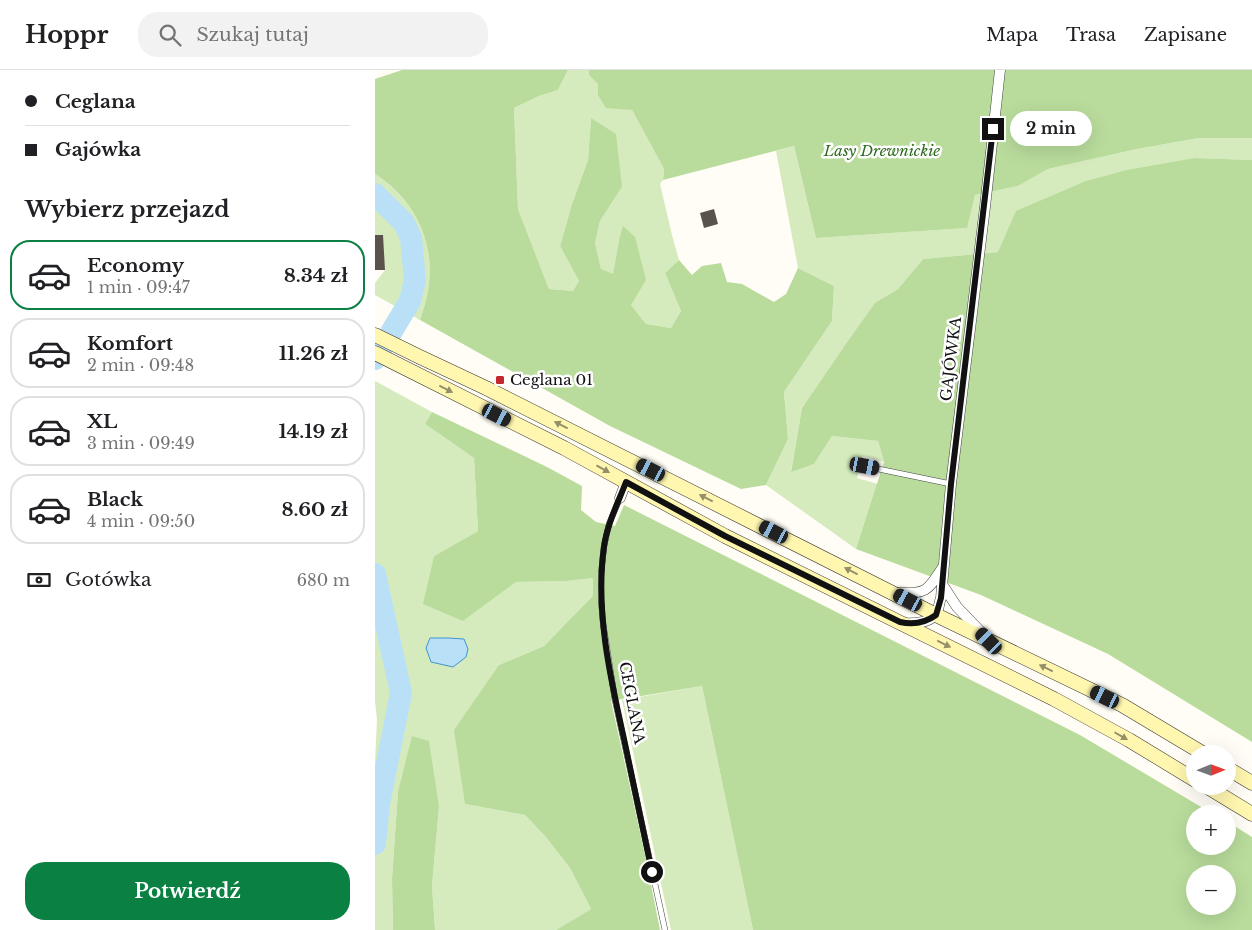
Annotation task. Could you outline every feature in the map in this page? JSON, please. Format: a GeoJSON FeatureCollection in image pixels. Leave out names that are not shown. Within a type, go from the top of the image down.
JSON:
{"type":"FeatureCollection","features":[{"type":"Feature","properties":{"kind":"main road"},"geometry":{"type":"LineString","coordinates":[[375,335],[495,392],[936,615],[1122,705],[1189,745]]}},
{"type":"Feature","properties":{"kind":"main road"},"geometry":{"type":"LineString","coordinates":[[375,353],[564,448],[725,536],[1054,699],[1129,740],[1186,775]]}},
{"type":"Feature","properties":{"kind":"main road"},"geometry":{"type":"LineString","coordinates":[[1236,773],[1252,782]]}},
{"type":"Feature","properties":{"kind":"main road"},"geometry":{"type":"LineString","coordinates":[[1221,795],[1252,814]]}},
{"type":"Feature","properties":{"kind":"street","name":"GAJÓWKA"},"geometry":{"type":"LineString","coordinates":[[936,615],[941,598],[951,484],[1000,70]]}},
{"type":"Feature","properties":{"kind":"street","name":"CEGLANA"},"geometry":{"type":"LineString","coordinates":[[620,498],[626,482]]}},
{"type":"Feature","properties":{"kind":"street"},"geometry":{"type":"LineString","coordinates":[[894,593],[921,592],[928,588],[943,566]]}},
{"type":"Feature","properties":{"kind":"street"},"geometry":{"type":"LineString","coordinates":[[942,584],[957,606],[989,641]]}},
{"type":"Feature","properties":{"kind":"street"},"geometry":{"type":"LineString","coordinates":[[900,622],[919,623],[936,615]]}},
{"type":"Feature","properties":{"kind":"lane"},"geometry":{"type":"LineString","coordinates":[[865,466],[951,484]]}},
{"type":"Feature","properties":{"kind":"lane","name":"CEGLANA"},"geometry":{"type":"LineString","coordinates":[[620,498],[609,524],[604,546],[601,575],[603,623],[614,692],[665,930]]}},
{"type":"Feature","properties":{"kind":"green space"},"geometry":{"type":"Polygon","coordinates":[[[402,70],[568,70],[558,90],[539,96],[514,108],[518,209],[549,289],[573,291],[579,281],[560,246],[572,204],[588,160],[591,118],[616,134],[622,187],[600,221],[595,243],[601,269],[613,274],[623,226],[635,237],[646,280],[631,305],[646,324],[671,328],[681,311],[665,273],[679,260],[692,275],[702,266],[721,263],[727,282],[742,284],[774,302],[786,294],[798,268],[834,286],[832,321],[784,392],[788,439],[766,485],[741,489],[610,426],[420,320],[427,297],[430,266],[424,235],[418,220],[400,194],[375,174],[375,79],[402,70]]]}},
{"type":"Feature","properties":{"kind":"green space"},"geometry":{"type":"Polygon","coordinates":[[[568,70],[589,70],[589,75],[599,84],[598,95],[632,110],[664,169],[663,180],[660,184],[679,260],[665,273],[681,311],[671,328],[646,324],[631,305],[619,240],[613,275],[601,269],[595,243],[600,221],[622,187],[591,118],[588,160],[572,204],[560,246],[579,281],[573,291],[549,289],[518,209],[514,108],[539,96],[558,90],[568,70]]]}},
{"type":"Feature","properties":{"kind":"green space","name":"Lasy Drewnickie"},"geometry":{"type":"Polygon","coordinates":[[[589,70],[1252,70],[1252,138],[1199,138],[1137,149],[1048,169],[1018,186],[975,195],[967,228],[816,238],[794,146],[663,180],[664,169],[632,110],[606,108],[598,95],[598,84],[589,75],[589,70]]]}},
{"type":"Feature","properties":{"kind":"green space"},"geometry":{"type":"Polygon","coordinates":[[[1199,138],[1252,138],[1252,160],[1195,158],[998,252],[923,259],[898,289],[875,304],[802,408],[791,471],[814,464],[832,436],[878,441],[884,462],[863,456],[857,478],[878,484],[856,549],[766,485],[788,439],[784,392],[832,321],[834,286],[798,268],[776,151],[794,146],[816,238],[966,228],[975,195],[1018,186],[1048,169],[1137,149],[1199,138]]]}},
{"type":"Feature","properties":{"kind":"green space"},"geometry":{"type":"Polygon","coordinates":[[[1195,158],[1252,160],[1252,742],[1108,654],[981,595],[856,549],[884,462],[878,441],[832,436],[814,464],[791,472],[802,408],[875,303],[898,289],[923,259],[998,252],[1016,211],[1086,181],[1127,170],[1195,158]]]}},
{"type":"Feature","properties":{"kind":"green space"},"geometry":{"type":"Polygon","coordinates":[[[375,174],[400,194],[418,220],[424,235],[430,266],[427,297],[420,320],[375,295],[375,283],[385,270],[375,244],[375,174]]]}},
{"type":"Feature","properties":{"kind":"green space"},"geometry":{"type":"Polygon","coordinates":[[[375,381],[432,412],[425,424],[474,458],[478,531],[434,556],[463,621],[516,582],[567,581],[593,578],[594,596],[544,646],[499,665],[465,804],[525,815],[545,836],[570,868],[591,909],[556,930],[435,930],[432,886],[439,807],[398,792],[392,878],[393,930],[375,930],[375,764],[377,719],[375,701],[375,381]]]}},
{"type":"Feature","properties":{"kind":"green space"},"geometry":{"type":"Polygon","coordinates":[[[432,412],[547,467],[582,486],[581,510],[596,522],[615,526],[624,505],[1080,735],[1198,805],[1186,805],[1186,855],[1236,855],[1236,827],[1252,837],[1252,930],[753,930],[702,686],[611,701],[660,930],[556,930],[591,909],[570,868],[545,836],[525,815],[465,804],[454,730],[499,665],[544,646],[593,596],[593,578],[567,581],[516,582],[463,621],[423,604],[434,556],[478,531],[474,458],[425,424],[432,412]]]}},
{"type":"Feature","properties":{"kind":"green space"},"geometry":{"type":"Polygon","coordinates":[[[702,686],[753,930],[671,930],[622,700],[702,686]]]}},
{"type":"Feature","properties":{"kind":"green space"},"geometry":{"type":"Polygon","coordinates":[[[412,736],[429,741],[439,807],[432,886],[435,930],[393,930],[392,878],[398,792],[412,736]]]}},
{"type":"Feature","properties":{"kind":"water"},"geometry":{"type":"Polygon","coordinates":[[[430,638],[464,639],[468,649],[466,657],[453,667],[431,662],[426,648],[430,638]]]}},
{"type":"Feature","properties":{"kind":"building"},"geometry":{"type":"Polygon","coordinates":[[[714,209],[718,224],[704,228],[700,213],[714,209]]]}},
{"type":"Feature","properties":{"kind":"building"},"geometry":{"type":"Polygon","coordinates":[[[375,235],[383,235],[385,270],[375,270],[375,235]]]}},
{"type":"Feature","properties":{"kind":"waterway"},"geometry":{"type":"LineString","coordinates":[[375,194],[404,223],[411,238],[415,280],[410,301],[375,359]]}},
{"type":"Feature","properties":{"kind":"waterway"},"geometry":{"type":"LineString","coordinates":[[375,574],[401,693],[379,804],[375,844]]}},
{"type":"Feature","properties":{"kind":"place","name":"Ceglana 01"},"geometry":{"type":"Point","coordinates":[500,380]}},
{"type":"Feature","properties":{"kind":"route"},"geometry":{"type":"LineString","coordinates":[[652,872],[612,684],[601,598],[601,575],[606,535],[626,482],[725,536],[900,622],[919,623],[936,615],[941,598],[951,484],[993,129]]}}]}
